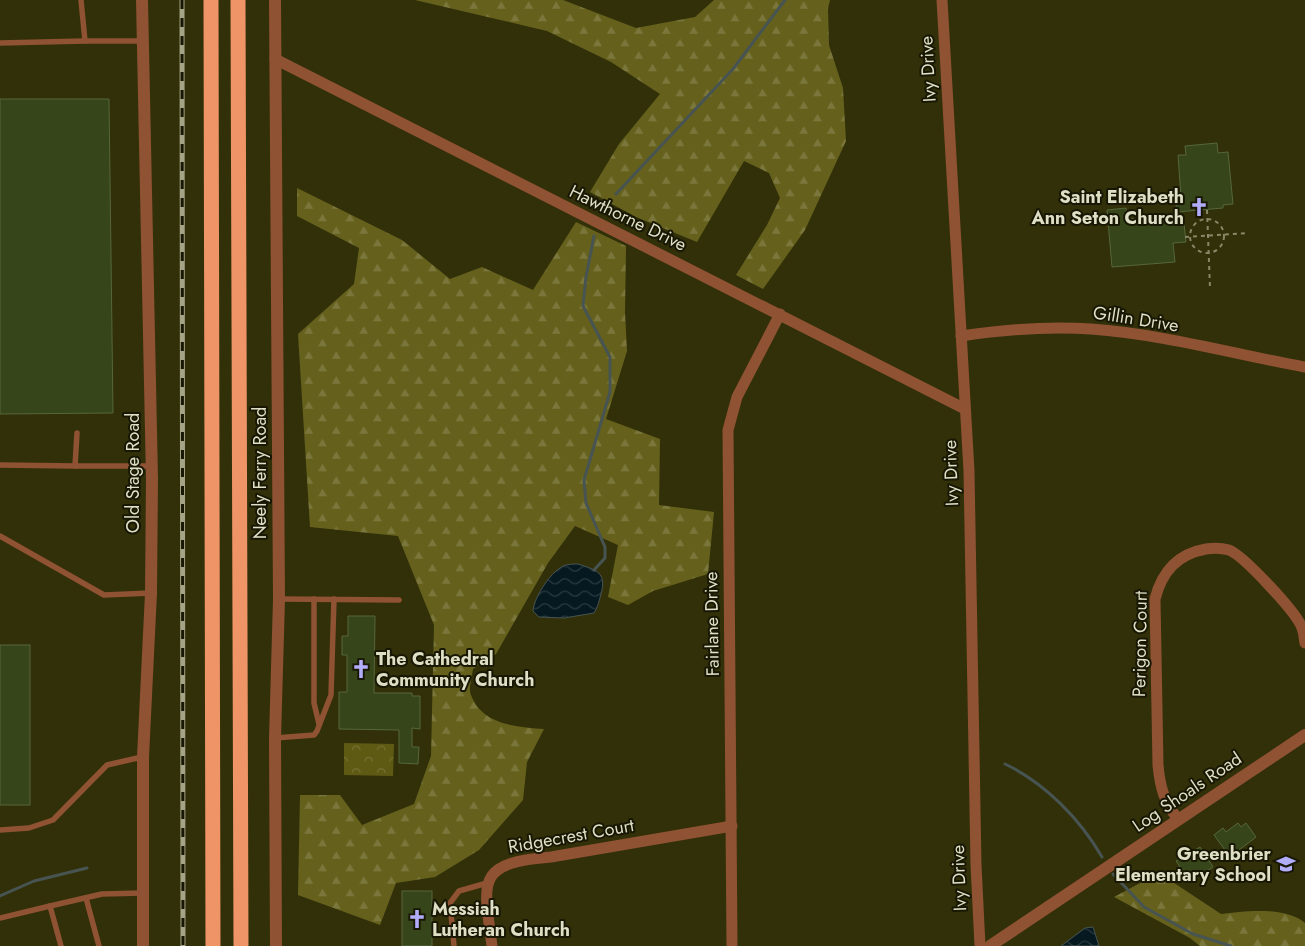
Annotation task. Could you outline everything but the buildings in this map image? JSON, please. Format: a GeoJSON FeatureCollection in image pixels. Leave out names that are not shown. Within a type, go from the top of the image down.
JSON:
{"type":"FeatureCollection","features":[{"type":"Feature","properties":{"kind":"highway"},"geometry":{"type":"LineString","coordinates":[[211,0],[213,946]]}},
{"type":"Feature","properties":{"kind":"highway"},"geometry":{"type":"LineString","coordinates":[[238,0],[241,946]]}},
{"type":"Feature","properties":{"kind":"street","name":"Old Stage Road"},"geometry":{"type":"LineString","coordinates":[[142,0],[151,466],[150,593],[143,757],[143,946]]}},
{"type":"Feature","properties":{"kind":"street","name":"Neely Ferry Road"},"geometry":{"type":"LineString","coordinates":[[275,0],[279,599],[275,738],[276,946]]}},
{"type":"Feature","properties":{"kind":"street","name":"Ivy Drive"},"geometry":{"type":"LineString","coordinates":[[942,0],[970,507],[976,865],[980,946]]}},
{"type":"Feature","properties":{"kind":"street","name":"Hawthorne Drive"},"geometry":{"type":"LineString","coordinates":[[275,58],[966,409]]}},
{"type":"Feature","properties":{"kind":"street","name":"Fairlane Drive"},"geometry":{"type":"LineString","coordinates":[[732,946],[728,430],[737,397],[780,314]]}},
{"type":"Feature","properties":{"kind":"street","name":"Gillin Drive"},"geometry":{"type":"LineString","coordinates":[[961,336],[1061,329],[1092,329],[1132,334],[1305,368]]}},
{"type":"Feature","properties":{"kind":"street","name":"Perigon Court"},"geometry":{"type":"LineString","coordinates":[[1178,819],[1167,805],[1160,786],[1158,765],[1155,599],[1159,582],[1180,558],[1194,551],[1211,548],[1228,550],[1245,560],[1263,578],[1302,627],[1305,643]]}},
{"type":"Feature","properties":{"kind":"street","name":"Log Shoals Road"},"geometry":{"type":"LineString","coordinates":[[990,946],[1305,735]]}},
{"type":"Feature","properties":{"kind":"street","name":"Ridgecrest Court"},"geometry":{"type":"LineString","coordinates":[[487,883],[499,868],[528,859],[551,857],[732,826]]}},
{"type":"Feature","properties":{"kind":"street"},"geometry":{"type":"LineString","coordinates":[[487,883],[486,895],[492,946]]}},
{"type":"Feature","properties":{"kind":"lane"},"geometry":{"type":"LineString","coordinates":[[81,0],[85,41]]}},
{"type":"Feature","properties":{"kind":"lane"},"geometry":{"type":"LineString","coordinates":[[0,43],[143,41]]}},
{"type":"Feature","properties":{"kind":"lane"},"geometry":{"type":"LineString","coordinates":[[74,466],[77,433]]}},
{"type":"Feature","properties":{"kind":"lane"},"geometry":{"type":"LineString","coordinates":[[0,465],[151,466]]}},
{"type":"Feature","properties":{"kind":"lane"},"geometry":{"type":"LineString","coordinates":[[0,536],[104,594],[150,593]]}},
{"type":"Feature","properties":{"kind":"lane"},"geometry":{"type":"LineString","coordinates":[[279,599],[399,600]]}},
{"type":"Feature","properties":{"kind":"lane"},"geometry":{"type":"LineString","coordinates":[[314,599],[314,703],[319,724]]}},
{"type":"Feature","properties":{"kind":"lane"},"geometry":{"type":"LineString","coordinates":[[275,738],[314,735],[319,724],[330,695],[334,599]]}},
{"type":"Feature","properties":{"kind":"lane"},"geometry":{"type":"LineString","coordinates":[[0,830],[29,828],[53,820],[106,764],[143,757]]}},
{"type":"Feature","properties":{"kind":"lane"},"geometry":{"type":"LineString","coordinates":[[454,946],[450,902],[459,891],[487,883]]}},
{"type":"Feature","properties":{"kind":"lane"},"geometry":{"type":"LineString","coordinates":[[0,918],[102,894],[143,893]]}},
{"type":"Feature","properties":{"kind":"lane"},"geometry":{"type":"LineString","coordinates":[[86,898],[99,946]]}},
{"type":"Feature","properties":{"kind":"lane"},"geometry":{"type":"LineString","coordinates":[[50,906],[61,946]]}},
{"type":"Feature","properties":{"kind":"path"},"geometry":{"type":"LineString","coordinates":[[1207,210],[1206,236],[1210,288]]}},
{"type":"Feature","properties":{"kind":"path"},"geometry":{"type":"LineString","coordinates":[[1189,236],[1196,249],[1208,253],[1215,250],[1221,244],[1224,235],[1219,224],[1207,218]]}},
{"type":"Feature","properties":{"kind":"path"},"geometry":{"type":"LineString","coordinates":[[1189,236],[1194,224],[1207,218]]}},
{"type":"Feature","properties":{"kind":"path"},"geometry":{"type":"LineString","coordinates":[[1185,237],[1248,233]]}},
{"type":"Feature","properties":{"kind":"green space"},"geometry":{"type":"Polygon","coordinates":[[[415,0],[563,0],[636,28],[695,17],[714,0],[830,0],[828,8],[829,45],[843,88],[846,141],[805,230],[763,289],[736,275],[767,225],[780,198],[769,173],[744,161],[697,242],[636,217],[590,192],[619,144],[660,94],[611,62],[547,31],[415,0]]]}},
{"type":"Feature","properties":{"kind":"green space"},"geometry":{"type":"Polygon","coordinates":[[[297,188],[402,240],[450,279],[482,267],[533,290],[576,222],[626,246],[625,313],[627,351],[606,419],[660,439],[659,505],[714,512],[708,574],[653,591],[628,605],[608,597],[618,545],[575,526],[548,563],[496,654],[473,669],[471,679],[471,695],[483,713],[512,725],[544,729],[527,762],[523,800],[479,850],[435,877],[396,883],[380,925],[298,895],[300,795],[340,795],[362,825],[414,804],[431,756],[434,625],[398,536],[310,527],[298,334],[354,284],[359,248],[297,216],[297,188]]]}},
{"type":"Feature","properties":{"kind":"green space"},"geometry":{"type":"Polygon","coordinates":[[[344,743],[394,744],[393,776],[344,775],[344,743]]]}},
{"type":"Feature","properties":{"kind":"green space"},"geometry":{"type":"Polygon","coordinates":[[[1159,873],[1221,914],[1265,911],[1287,914],[1297,918],[1305,923],[1305,946],[1200,946],[1190,938],[1114,897],[1159,873]]]}},
{"type":"Feature","properties":{"kind":"water"},"geometry":{"type":"Polygon","coordinates":[[[578,564],[595,570],[601,576],[602,587],[594,613],[564,618],[539,617],[533,611],[534,605],[545,584],[561,568],[578,564]]]}},
{"type":"Feature","properties":{"kind":"water"},"geometry":{"type":"Polygon","coordinates":[[[1093,927],[1099,946],[1061,946],[1085,928],[1093,927]]]}},
{"type":"Feature","properties":{"kind":"waterway"},"geometry":{"type":"LineString","coordinates":[[616,194],[733,69],[785,0]]}},
{"type":"Feature","properties":{"kind":"waterway"},"geometry":{"type":"LineString","coordinates":[[594,236],[586,277],[583,306],[610,357],[610,392],[584,480],[586,503],[605,547],[605,558],[594,570]]}},
{"type":"Feature","properties":{"kind":"waterway"},"geometry":{"type":"LineString","coordinates":[[1005,764],[1034,781],[1060,803],[1083,829],[1102,857]]}},
{"type":"Feature","properties":{"kind":"waterway"},"geometry":{"type":"LineString","coordinates":[[0,896],[34,881],[87,868]]}},
{"type":"Feature","properties":{"kind":"waterway"},"geometry":{"type":"LineString","coordinates":[[1113,874],[1144,907],[1193,934],[1231,946]]}},
{"type":"Feature","properties":{"kind":"railway"},"geometry":{"type":"LineString","coordinates":[[182,0],[183,946]]}},
{"type":"Feature","properties":{"kind":"place","name":"Saint Elizabeth Ann Seton Church"},"geometry":{"type":"Point","coordinates":[1199,207]}},
{"type":"Feature","properties":{"kind":"place","name":"The Cathedral Community Church"},"geometry":{"type":"Point","coordinates":[361,669]}},
{"type":"Feature","properties":{"kind":"place","name":"Greenbrier Elementary School"},"geometry":{"type":"Point","coordinates":[1286,864]}},
{"type":"Feature","properties":{"kind":"place","name":"Messiah Lutheran Church"},"geometry":{"type":"Point","coordinates":[417,919]}}]}
